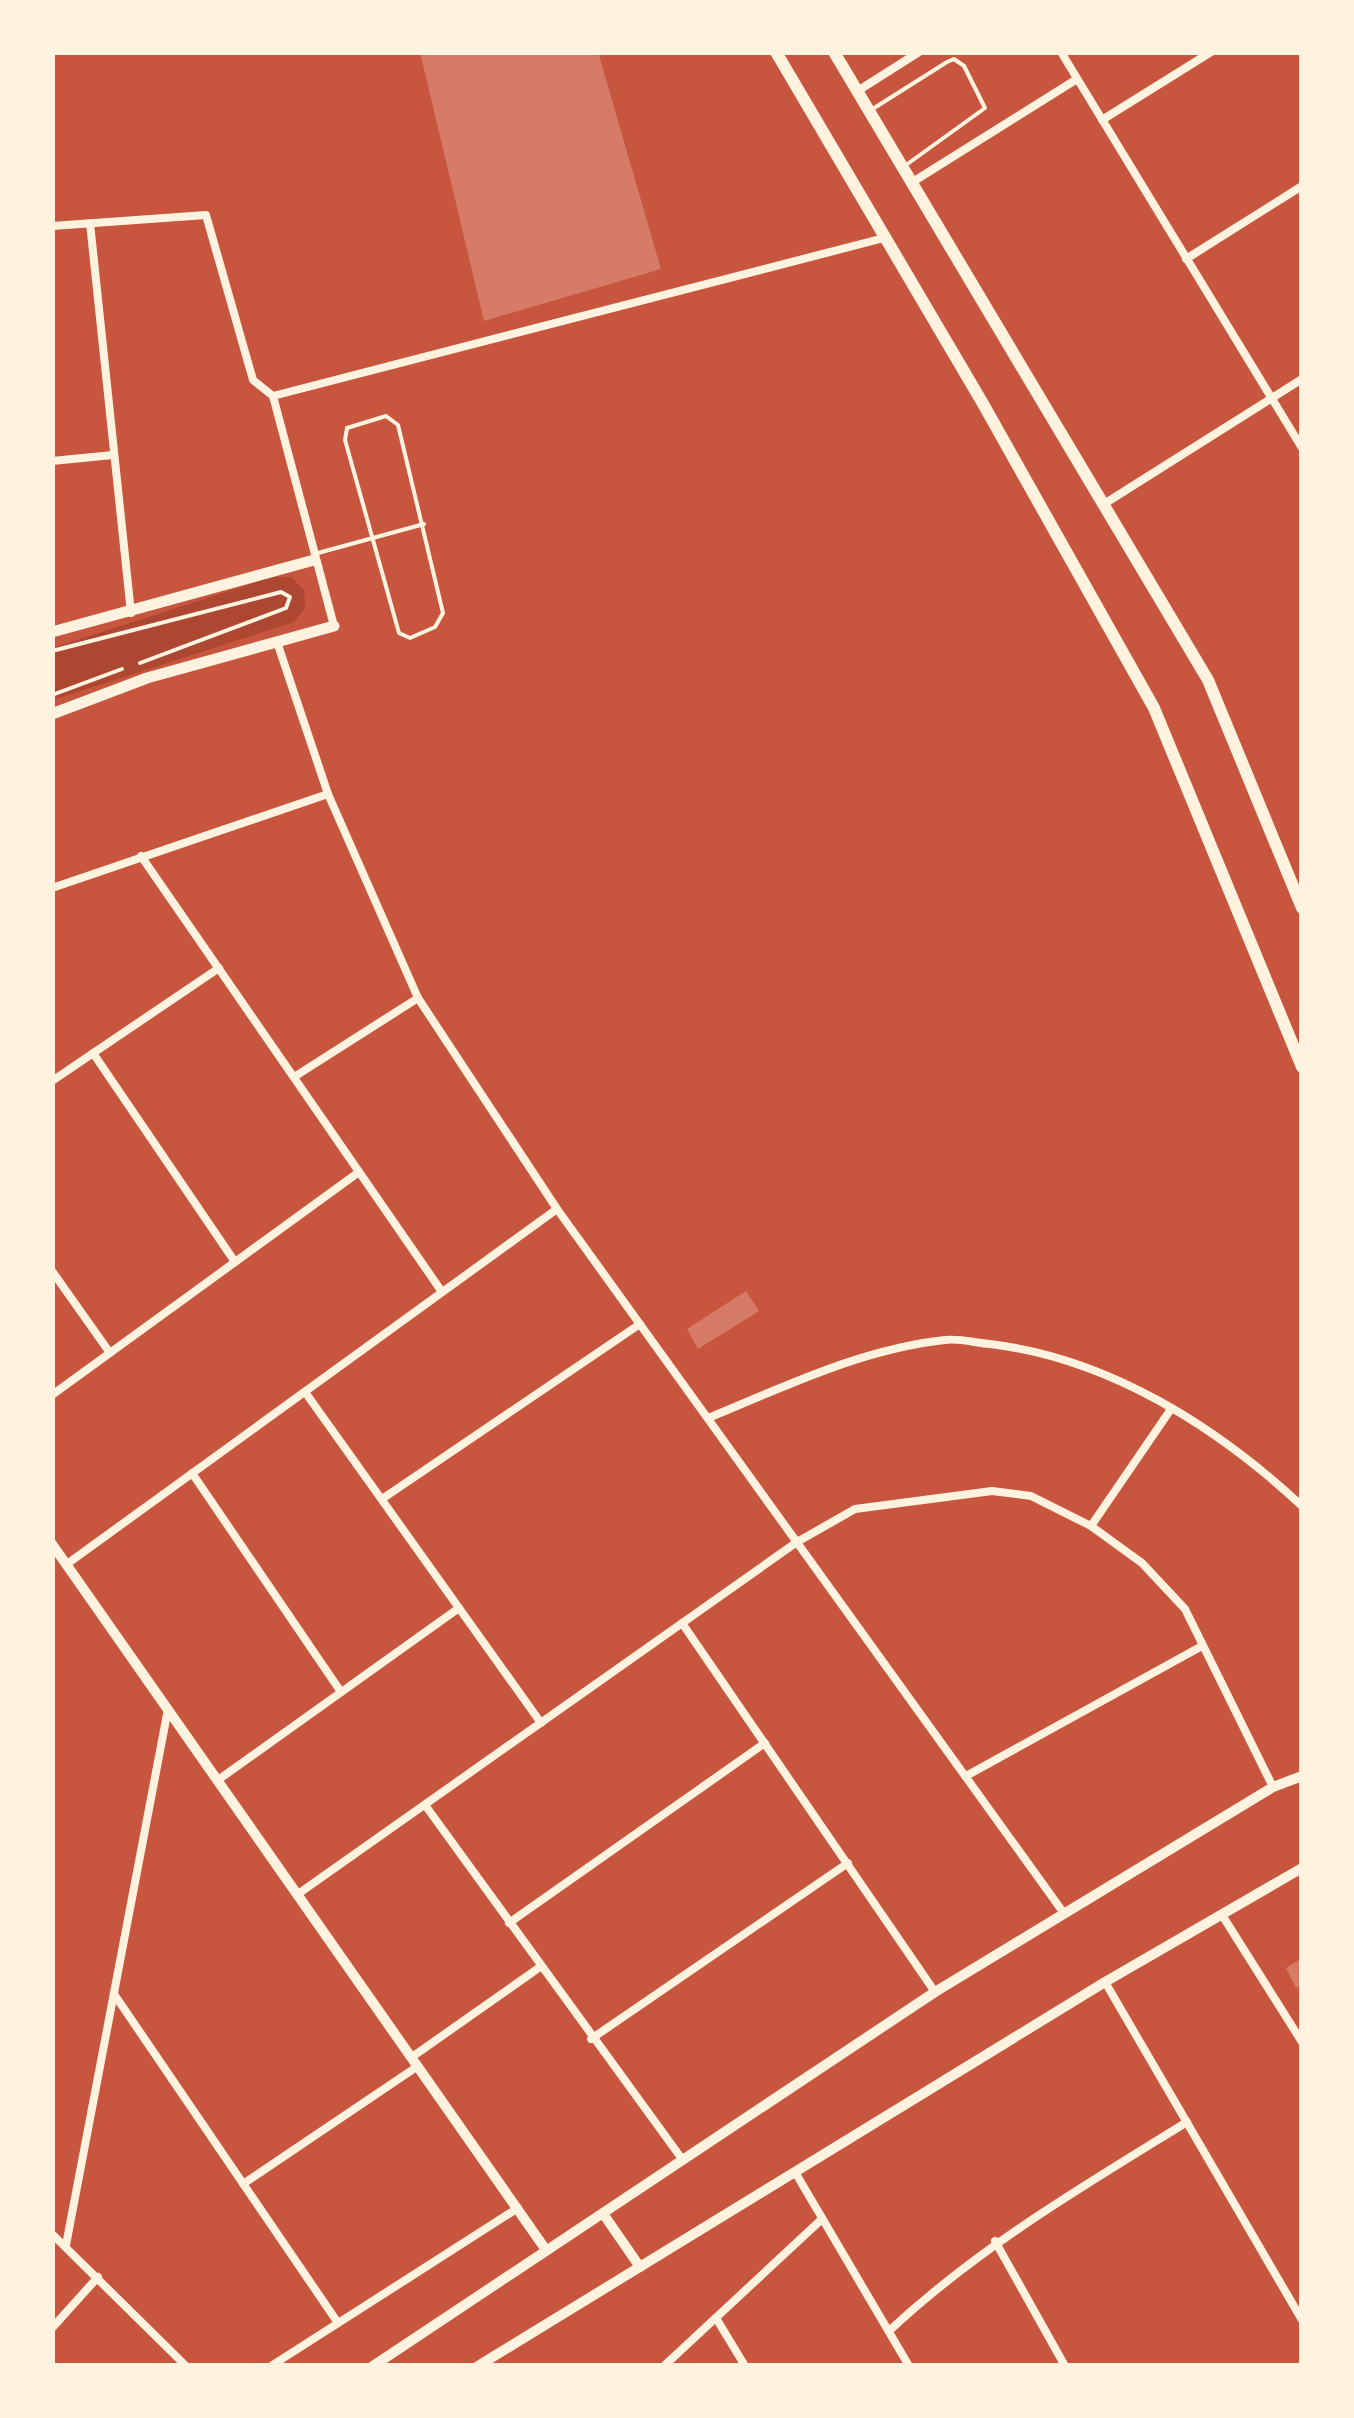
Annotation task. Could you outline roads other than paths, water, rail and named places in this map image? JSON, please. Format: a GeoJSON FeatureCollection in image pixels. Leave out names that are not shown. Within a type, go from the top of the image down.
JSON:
{"type":"FeatureCollection","features":[{"type":"Feature","properties":{"kind":"main road"},"geometry":{"type":"LineString","coordinates":[[776,52],[982,402],[1154,708],[1302,1066]]}},
{"type":"Feature","properties":{"kind":"main road"},"geometry":{"type":"LineString","coordinates":[[834,52],[1208,680],[1302,908]]}},
{"type":"Feature","properties":{"kind":"main road"},"geometry":{"type":"LineString","coordinates":[[52,632],[131,613],[314,558]]}},
{"type":"Feature","properties":{"kind":"main road"},"geometry":{"type":"LineString","coordinates":[[52,714],[146,678],[334,626]]}},
{"type":"Feature","properties":{"kind":"street"},"geometry":{"type":"LineString","coordinates":[[856,92],[919,52]]}},
{"type":"Feature","properties":{"kind":"street"},"geometry":{"type":"LineString","coordinates":[[1061,52],[1302,448]]}},
{"type":"Feature","properties":{"kind":"street"},"geometry":{"type":"LineString","coordinates":[[1102,120],[1211,52]]}},
{"type":"Feature","properties":{"kind":"street"},"geometry":{"type":"LineString","coordinates":[[911,183],[1077,79]]}},
{"type":"Feature","properties":{"kind":"street"},"geometry":{"type":"LineString","coordinates":[[1186,259],[1302,186]]}},
{"type":"Feature","properties":{"kind":"street"},"geometry":{"type":"LineString","coordinates":[[52,226],[206,215],[253,380],[273,396],[334,626]]}},
{"type":"Feature","properties":{"kind":"street"},"geometry":{"type":"LineString","coordinates":[[90,223],[131,613]]}},
{"type":"Feature","properties":{"kind":"street"},"geometry":{"type":"LineString","coordinates":[[273,396],[884,238]]}},
{"type":"Feature","properties":{"kind":"street"},"geometry":{"type":"LineString","coordinates":[[1104,504],[1302,379]]}},
{"type":"Feature","properties":{"kind":"street"},"geometry":{"type":"LineString","coordinates":[[52,461],[112,456]]}},
{"type":"Feature","properties":{"kind":"street"},"geometry":{"type":"LineString","coordinates":[[277,642],[328,794],[418,998],[557,1209],[1064,1912]]}},
{"type":"Feature","properties":{"kind":"street"},"geometry":{"type":"LineString","coordinates":[[52,888],[328,794]]}},
{"type":"Feature","properties":{"kind":"street"},"geometry":{"type":"LineString","coordinates":[[141,856],[442,1292]]}},
{"type":"Feature","properties":{"kind":"street"},"geometry":{"type":"LineString","coordinates":[[52,1081],[218,968]]}},
{"type":"Feature","properties":{"kind":"street"},"geometry":{"type":"LineString","coordinates":[[294,1077],[418,998]]}},
{"type":"Feature","properties":{"kind":"street"},"geometry":{"type":"LineString","coordinates":[[93,1053],[235,1262]]}},
{"type":"Feature","properties":{"kind":"street"},"geometry":{"type":"LineString","coordinates":[[52,1396],[359,1172]]}},
{"type":"Feature","properties":{"kind":"street"},"geometry":{"type":"LineString","coordinates":[[67,1564],[557,1209]]}},
{"type":"Feature","properties":{"kind":"street"},"geometry":{"type":"LineString","coordinates":[[52,1271],[110,1354]]}},
{"type":"Feature","properties":{"kind":"street"},"geometry":{"type":"LineString","coordinates":[[382,1499],[640,1324]]}},
{"type":"Feature","properties":{"kind":"street"},"geometry":{"type":"LineString","coordinates":[[708,1418],[849,1360],[948,1339],[1042,1350],[1124,1382],[1171,1409],[1206,1430],[1302,1506]]}},
{"type":"Feature","properties":{"kind":"street"},"geometry":{"type":"LineString","coordinates":[[305,1392],[541,1723]]}},
{"type":"Feature","properties":{"kind":"street"},"geometry":{"type":"LineString","coordinates":[[1091,1526],[1171,1409]]}},
{"type":"Feature","properties":{"kind":"street"},"geometry":{"type":"LineString","coordinates":[[192,1473],[341,1692]]}},
{"type":"Feature","properties":{"kind":"street"},"geometry":{"type":"LineString","coordinates":[[298,1894],[797,1542],[855,1509],[992,1491],[1032,1496],[1091,1526],[1142,1562],[1184,1610],[1273,1787]]}},
{"type":"Feature","properties":{"kind":"street"},"geometry":{"type":"LineString","coordinates":[[52,1544],[546,2250]]}},
{"type":"Feature","properties":{"kind":"street"},"geometry":{"type":"LineString","coordinates":[[218,1780],[459,1608]]}},
{"type":"Feature","properties":{"kind":"street"},"geometry":{"type":"LineString","coordinates":[[682,1623],[935,1992]]}},
{"type":"Feature","properties":{"kind":"street"},"geometry":{"type":"LineString","coordinates":[[966,1776],[1202,1646]]}},
{"type":"Feature","properties":{"kind":"street"},"geometry":{"type":"LineString","coordinates":[[66,2245],[168,1708]]}},
{"type":"Feature","properties":{"kind":"street"},"geometry":{"type":"LineString","coordinates":[[509,1924],[765,1742]]}},
{"type":"Feature","properties":{"kind":"street"},"geometry":{"type":"LineString","coordinates":[[373,2366],[935,1992],[1273,1787],[1302,1776]]}},
{"type":"Feature","properties":{"kind":"street"},"geometry":{"type":"LineString","coordinates":[[424,1805],[682,2159]]}},
{"type":"Feature","properties":{"kind":"street"},"geometry":{"type":"LineString","coordinates":[[591,2039],[848,1863]]}},
{"type":"Feature","properties":{"kind":"street"},"geometry":{"type":"LineString","coordinates":[[478,2366],[1105,1982],[1302,1868]]}},
{"type":"Feature","properties":{"kind":"street"},"geometry":{"type":"LineString","coordinates":[[1222,1914],[1302,2042]]}},
{"type":"Feature","properties":{"kind":"street"},"geometry":{"type":"LineString","coordinates":[[243,2184],[540,1967]]}},
{"type":"Feature","properties":{"kind":"street"},"geometry":{"type":"LineString","coordinates":[[1105,1982],[1302,2320]]}},
{"type":"Feature","properties":{"kind":"street"},"geometry":{"type":"LineString","coordinates":[[114,1994],[338,2323]]}},
{"type":"Feature","properties":{"kind":"street"},"geometry":{"type":"LineString","coordinates":[[889,2331],[942,2281],[995,2241],[1187,2122]]}},
{"type":"Feature","properties":{"kind":"street"},"geometry":{"type":"LineString","coordinates":[[795,2172],[909,2366]]}},
{"type":"Feature","properties":{"kind":"street"},"geometry":{"type":"LineString","coordinates":[[270,2366],[518,2208]]}},
{"type":"Feature","properties":{"kind":"street"},"geometry":{"type":"LineString","coordinates":[[604,2214],[640,2267]]}},
{"type":"Feature","properties":{"kind":"street"},"geometry":{"type":"LineString","coordinates":[[664,2366],[822,2219]]}},
{"type":"Feature","properties":{"kind":"street"},"geometry":{"type":"LineString","coordinates":[[52,2234],[186,2366]]}},
{"type":"Feature","properties":{"kind":"street"},"geometry":{"type":"LineString","coordinates":[[995,2241],[1065,2366]]}},
{"type":"Feature","properties":{"kind":"street"},"geometry":{"type":"LineString","coordinates":[[52,2328],[98,2277]]}},
{"type":"Feature","properties":{"kind":"street"},"geometry":{"type":"LineString","coordinates":[[716,2318],[745,2366]]}},
{"type":"Feature","properties":{"kind":"lane"},"geometry":{"type":"LineString","coordinates":[[868,112],[947,62],[954,59],[964,66],[985,108],[902,168]]}},
{"type":"Feature","properties":{"kind":"lane"},"geometry":{"type":"LineString","coordinates":[[386,416],[395,419],[424,524],[444,614],[435,627],[410,638],[399,633],[370,539],[345,440],[347,428],[356,422],[386,416]]}},
{"type":"Feature","properties":{"kind":"lane"},"geometry":{"type":"LineString","coordinates":[[314,558],[424,524]]}}]}
